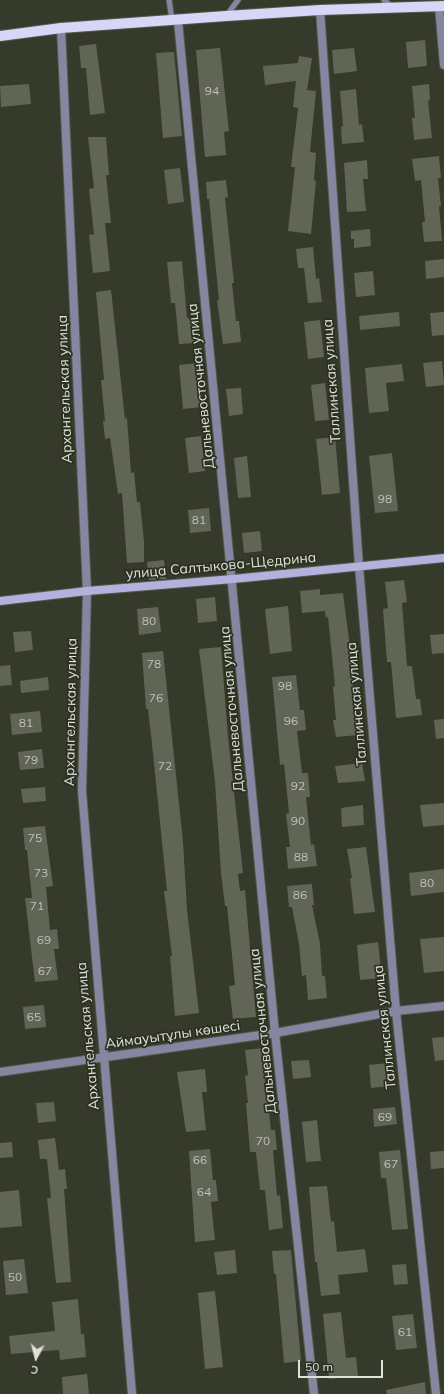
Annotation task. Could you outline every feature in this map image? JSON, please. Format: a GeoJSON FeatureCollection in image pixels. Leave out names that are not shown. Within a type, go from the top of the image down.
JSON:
{"type":"FeatureCollection","features":[{"type":"Feature","properties":{"kind":"main road"},"geometry":{"type":"LineString","coordinates":[[0,36],[61,28],[175,21],[226,16],[320,10],[441,6]]}},
{"type":"Feature","properties":{"kind":"street"},"geometry":{"type":"LineString","coordinates":[[441,6],[444,65]]}},
{"type":"Feature","properties":{"kind":"street","name":"Таллинская улица"},"geometry":{"type":"LineString","coordinates":[[320,10],[358,566],[396,1011],[436,1394]]}},
{"type":"Feature","properties":{"kind":"street","name":"Дальневосточная улица"},"geometry":{"type":"LineString","coordinates":[[175,21],[233,579],[275,1033],[314,1394]]}},
{"type":"Feature","properties":{"kind":"street","name":"Архангельская улица"},"geometry":{"type":"LineString","coordinates":[[61,28],[87,591],[82,791],[132,1394]]}},
{"type":"Feature","properties":{"kind":"street","name":"улица Салтыкова-Щедрина"},"geometry":{"type":"LineString","coordinates":[[0,601],[87,591],[233,579],[444,558]]}},
{"type":"Feature","properties":{"kind":"street","name":"Аймауытұлы көшесі"},"geometry":{"type":"LineString","coordinates":[[0,1072],[275,1033],[396,1011],[444,1006]]}},
{"type":"Feature","properties":{"kind":"lane"},"geometry":{"type":"LineString","coordinates":[[169,0],[175,21]]}},
{"type":"Feature","properties":{"kind":"lane"},"geometry":{"type":"LineString","coordinates":[[226,16],[238,0]]}},
{"type":"Feature","properties":{"kind":"lane"},"geometry":{"type":"LineString","coordinates":[[384,0],[393,8]]}},
{"type":"Feature","properties":{"kind":"building"},"geometry":{"type":"Polygon","coordinates":[[[425,40],[427,66],[408,68],[406,42],[425,40]]]}},
{"type":"Feature","properties":{"kind":"building"},"geometry":{"type":"Polygon","coordinates":[[[96,44],[105,113],[90,115],[86,68],[81,68],[79,46],[96,44]]]}},
{"type":"Feature","properties":{"kind":"building"},"geometry":{"type":"Polygon","coordinates":[[[220,48],[229,131],[224,132],[226,155],[205,157],[196,50],[220,48]]]}},
{"type":"Feature","properties":{"kind":"building"},"geometry":{"type":"Polygon","coordinates":[[[354,48],[357,71],[334,74],[332,50],[354,48]]]}},
{"type":"Feature","properties":{"kind":"building"},"geometry":{"type":"Polygon","coordinates":[[[174,52],[182,136],[163,138],[156,53],[174,52]]]}},
{"type":"Feature","properties":{"kind":"building"},"geometry":{"type":"Polygon","coordinates":[[[299,56],[312,58],[307,90],[316,91],[310,152],[316,153],[314,180],[316,181],[311,234],[288,231],[295,167],[291,167],[298,108],[293,107],[296,81],[265,85],[263,66],[298,63],[299,56]]]}},
{"type":"Feature","properties":{"kind":"building"},"geometry":{"type":"Polygon","coordinates":[[[29,84],[31,104],[1,107],[0,86],[29,84]]]}},
{"type":"Feature","properties":{"kind":"building"},"geometry":{"type":"Polygon","coordinates":[[[429,84],[430,100],[428,101],[432,138],[414,140],[412,118],[415,118],[412,86],[429,84]]]}},
{"type":"Feature","properties":{"kind":"building"},"geometry":{"type":"Polygon","coordinates":[[[356,89],[359,125],[362,124],[364,142],[342,144],[341,127],[343,126],[340,91],[356,89]]]}},
{"type":"Feature","properties":{"kind":"building"},"geometry":{"type":"Polygon","coordinates":[[[88,137],[106,137],[109,175],[106,175],[111,223],[105,223],[110,271],[93,273],[89,235],[94,234],[89,189],[94,188],[88,137]]]}},
{"type":"Feature","properties":{"kind":"building"},"geometry":{"type":"Polygon","coordinates":[[[439,156],[441,178],[438,178],[441,206],[439,206],[442,241],[424,242],[422,222],[425,222],[421,180],[415,181],[412,159],[439,156]]]}},
{"type":"Feature","properties":{"kind":"building"},"geometry":{"type":"Polygon","coordinates":[[[367,160],[368,179],[363,179],[366,211],[347,212],[344,163],[367,160]]]}},
{"type":"Feature","properties":{"kind":"building"},"geometry":{"type":"Polygon","coordinates":[[[180,168],[184,202],[168,204],[164,170],[180,168]]]}},
{"type":"Feature","properties":{"kind":"building"},"geometry":{"type":"Polygon","coordinates":[[[226,180],[228,197],[225,198],[234,283],[232,283],[236,321],[239,321],[241,342],[223,344],[217,300],[219,300],[206,182],[226,180]]]}},
{"type":"Feature","properties":{"kind":"building"},"geometry":{"type":"Polygon","coordinates":[[[370,229],[371,246],[354,248],[354,239],[351,239],[351,231],[370,229]]]}},
{"type":"Feature","properties":{"kind":"building"},"geometry":{"type":"Polygon","coordinates":[[[313,247],[316,279],[319,278],[322,302],[308,303],[304,268],[298,268],[296,249],[313,247]]]}},
{"type":"Feature","properties":{"kind":"building"},"geometry":{"type":"Polygon","coordinates":[[[444,259],[444,277],[426,279],[425,261],[444,259]]]}},
{"type":"Feature","properties":{"kind":"building"},"geometry":{"type":"Polygon","coordinates":[[[182,261],[187,318],[193,317],[196,343],[179,344],[175,303],[171,303],[167,262],[182,261]]]}},
{"type":"Feature","properties":{"kind":"building"},"geometry":{"type":"Polygon","coordinates":[[[373,271],[375,295],[356,297],[354,273],[373,271]]]}},
{"type":"Feature","properties":{"kind":"building"},"geometry":{"type":"Polygon","coordinates":[[[111,290],[125,419],[127,418],[131,473],[134,472],[137,502],[140,502],[144,542],[144,562],[127,563],[122,493],[118,494],[110,438],[105,439],[103,421],[105,421],[101,380],[104,380],[96,292],[111,290]]]}},
{"type":"Feature","properties":{"kind":"building"},"geometry":{"type":"Polygon","coordinates":[[[399,312],[400,326],[360,330],[359,316],[399,312]]]}},
{"type":"Feature","properties":{"kind":"building"},"geometry":{"type":"Polygon","coordinates":[[[444,312],[444,335],[432,336],[430,313],[444,312]]]}},
{"type":"Feature","properties":{"kind":"building"},"geometry":{"type":"Polygon","coordinates":[[[320,320],[324,357],[308,359],[304,322],[320,320]]]}},
{"type":"Feature","properties":{"kind":"building"},"geometry":{"type":"Polygon","coordinates":[[[442,361],[444,385],[426,387],[423,363],[442,361]]]}},
{"type":"Feature","properties":{"kind":"building"},"geometry":{"type":"Polygon","coordinates":[[[199,363],[203,407],[183,409],[179,365],[199,363]]]}},
{"type":"Feature","properties":{"kind":"building"},"geometry":{"type":"Polygon","coordinates":[[[402,364],[404,381],[386,383],[389,411],[369,413],[365,368],[402,364]]]}},
{"type":"Feature","properties":{"kind":"building"},"geometry":{"type":"Polygon","coordinates":[[[325,383],[329,420],[315,421],[311,385],[325,383]]]}},
{"type":"Feature","properties":{"kind":"building"},"geometry":{"type":"Polygon","coordinates":[[[241,388],[243,414],[229,416],[226,389],[241,388]]]}},
{"type":"Feature","properties":{"kind":"building"},"geometry":{"type":"Polygon","coordinates":[[[201,436],[205,471],[189,473],[185,438],[201,436]]]}},
{"type":"Feature","properties":{"kind":"building"},"geometry":{"type":"Polygon","coordinates":[[[335,437],[340,493],[322,495],[316,439],[335,437]]]}},
{"type":"Feature","properties":{"kind":"building"},"geometry":{"type":"Polygon","coordinates":[[[392,453],[398,511],[375,513],[369,456],[392,453]]]}},
{"type":"Feature","properties":{"kind":"building"},"geometry":{"type":"Polygon","coordinates":[[[247,456],[251,497],[238,498],[234,458],[247,456]]]}},
{"type":"Feature","properties":{"kind":"building"},"geometry":{"type":"Polygon","coordinates":[[[209,508],[211,531],[190,533],[188,510],[209,508]]]}},
{"type":"Feature","properties":{"kind":"building"},"geometry":{"type":"Polygon","coordinates":[[[260,531],[262,551],[244,553],[242,533],[260,531]]]}},
{"type":"Feature","properties":{"kind":"building"},"geometry":{"type":"Polygon","coordinates":[[[164,560],[166,579],[149,580],[147,562],[164,560]]]}},
{"type":"Feature","properties":{"kind":"building"},"geometry":{"type":"Polygon","coordinates":[[[404,580],[407,602],[402,603],[407,666],[412,666],[416,699],[420,699],[422,715],[396,718],[391,662],[387,662],[383,609],[388,608],[385,582],[404,580]]]}},
{"type":"Feature","properties":{"kind":"building"},"geometry":{"type":"Polygon","coordinates":[[[320,589],[320,595],[343,593],[351,655],[355,718],[359,735],[336,737],[333,720],[336,720],[333,687],[335,686],[328,617],[326,618],[325,611],[302,613],[300,591],[320,589]]]}},
{"type":"Feature","properties":{"kind":"building"},"geometry":{"type":"Polygon","coordinates":[[[215,597],[217,621],[198,623],[196,599],[215,597]]]}},
{"type":"Feature","properties":{"kind":"building"},"geometry":{"type":"Polygon","coordinates":[[[288,606],[292,651],[270,654],[265,609],[288,606]]]}},
{"type":"Feature","properties":{"kind":"building"},"geometry":{"type":"Polygon","coordinates":[[[158,607],[161,632],[139,635],[137,609],[158,607]]]}},
{"type":"Feature","properties":{"kind":"building"},"geometry":{"type":"Polygon","coordinates":[[[31,631],[33,650],[15,652],[13,632],[31,631]]]}},
{"type":"Feature","properties":{"kind":"building"},"geometry":{"type":"Polygon","coordinates":[[[444,634],[444,653],[432,654],[430,635],[444,634]]]}},
{"type":"Feature","properties":{"kind":"building"},"geometry":{"type":"Polygon","coordinates":[[[221,647],[228,737],[243,873],[238,874],[240,891],[245,890],[256,1017],[233,1019],[229,986],[235,985],[227,906],[225,906],[221,873],[215,782],[199,649],[221,647]]]}},
{"type":"Feature","properties":{"kind":"building"},"geometry":{"type":"Polygon","coordinates":[[[163,651],[183,842],[187,910],[199,1013],[175,1016],[170,956],[172,956],[164,891],[167,891],[148,709],[146,709],[142,653],[163,651]]]}},
{"type":"Feature","properties":{"kind":"building"},"geometry":{"type":"Polygon","coordinates":[[[10,665],[12,685],[0,686],[0,666],[10,665]]]}},
{"type":"Feature","properties":{"kind":"building"},"geometry":{"type":"Polygon","coordinates":[[[296,675],[300,710],[304,710],[306,730],[297,731],[302,773],[308,773],[310,797],[306,797],[311,845],[314,844],[317,866],[288,869],[286,847],[290,847],[286,814],[289,813],[284,764],[280,765],[272,677],[296,675]]]}},
{"type":"Feature","properties":{"kind":"building"},"geometry":{"type":"Polygon","coordinates":[[[48,677],[49,690],[21,693],[20,681],[48,677]]]}},
{"type":"Feature","properties":{"kind":"building"},"geometry":{"type":"Polygon","coordinates":[[[40,711],[42,732],[12,735],[10,714],[40,711]]]}},
{"type":"Feature","properties":{"kind":"building"},"geometry":{"type":"Polygon","coordinates":[[[444,719],[444,738],[436,739],[434,720],[444,719]]]}},
{"type":"Feature","properties":{"kind":"building"},"geometry":{"type":"Polygon","coordinates":[[[42,749],[44,768],[20,770],[18,752],[42,749]]]}},
{"type":"Feature","properties":{"kind":"building"},"geometry":{"type":"Polygon","coordinates":[[[362,763],[365,781],[338,783],[335,766],[362,763]]]}},
{"type":"Feature","properties":{"kind":"building"},"geometry":{"type":"Polygon","coordinates":[[[45,787],[46,801],[23,803],[21,789],[45,787]]]}},
{"type":"Feature","properties":{"kind":"building"},"geometry":{"type":"Polygon","coordinates":[[[444,803],[444,825],[423,827],[420,805],[444,803]]]}},
{"type":"Feature","properties":{"kind":"building"},"geometry":{"type":"Polygon","coordinates":[[[363,805],[364,825],[342,827],[341,808],[363,805]]]}},
{"type":"Feature","properties":{"kind":"building"},"geometry":{"type":"Polygon","coordinates":[[[45,826],[53,886],[46,887],[50,930],[57,929],[59,949],[54,949],[58,980],[35,982],[25,898],[32,898],[23,828],[45,826]]]}},
{"type":"Feature","properties":{"kind":"building"},"geometry":{"type":"Polygon","coordinates":[[[366,847],[375,912],[354,914],[350,878],[352,878],[347,849],[366,847]]]}},
{"type":"Feature","properties":{"kind":"building"},"geometry":{"type":"Polygon","coordinates":[[[444,869],[444,892],[411,896],[409,873],[444,869]]]}},
{"type":"Feature","properties":{"kind":"building"},"geometry":{"type":"Polygon","coordinates":[[[312,884],[314,905],[312,905],[320,944],[322,976],[325,976],[327,998],[308,1000],[306,975],[302,976],[299,944],[292,907],[289,907],[287,886],[312,884]]]}},
{"type":"Feature","properties":{"kind":"building"},"geometry":{"type":"Polygon","coordinates":[[[444,937],[444,971],[424,973],[420,939],[444,937]]]}},
{"type":"Feature","properties":{"kind":"building"},"geometry":{"type":"Polygon","coordinates":[[[378,942],[382,978],[360,980],[357,945],[378,942]]]}},
{"type":"Feature","properties":{"kind":"building"},"geometry":{"type":"Polygon","coordinates":[[[44,1005],[46,1027],[25,1029],[23,1007],[44,1005]]]}},
{"type":"Feature","properties":{"kind":"building"},"geometry":{"type":"Polygon","coordinates":[[[444,1037],[444,1060],[435,1061],[432,1038],[444,1037]]]}},
{"type":"Feature","properties":{"kind":"building"},"geometry":{"type":"Polygon","coordinates":[[[264,1048],[267,1071],[264,1071],[271,1130],[275,1130],[277,1150],[273,1150],[277,1196],[280,1195],[283,1228],[269,1230],[265,1190],[260,1190],[256,1152],[250,1152],[246,1103],[248,1103],[245,1076],[248,1075],[245,1050],[264,1048]]]}},
{"type":"Feature","properties":{"kind":"building"},"geometry":{"type":"Polygon","coordinates":[[[309,1060],[311,1077],[293,1079],[291,1061],[309,1060]]]}},
{"type":"Feature","properties":{"kind":"building"},"geometry":{"type":"Polygon","coordinates":[[[388,1063],[390,1086],[371,1088],[369,1065],[388,1063]]]}},
{"type":"Feature","properties":{"kind":"building"},"geometry":{"type":"Polygon","coordinates":[[[205,1069],[207,1092],[202,1092],[206,1130],[186,1132],[177,1072],[205,1069]]]}},
{"type":"Feature","properties":{"kind":"building"},"geometry":{"type":"Polygon","coordinates":[[[54,1102],[56,1121],[38,1123],[36,1103],[54,1102]]]}},
{"type":"Feature","properties":{"kind":"building"},"geometry":{"type":"Polygon","coordinates":[[[395,1107],[397,1124],[374,1127],[373,1109],[395,1107]]]}},
{"type":"Feature","properties":{"kind":"building"},"geometry":{"type":"Polygon","coordinates":[[[317,1120],[321,1161],[306,1162],[302,1122],[317,1120]]]}},
{"type":"Feature","properties":{"kind":"building"},"geometry":{"type":"Polygon","coordinates":[[[55,1138],[59,1170],[65,1169],[67,1189],[64,1189],[71,1282],[56,1283],[47,1198],[51,1198],[47,1159],[40,1159],[38,1140],[55,1138]]]}},
{"type":"Feature","properties":{"kind":"building"},"geometry":{"type":"Polygon","coordinates":[[[12,1142],[13,1157],[0,1158],[0,1143],[12,1142]]]}},
{"type":"Feature","properties":{"kind":"building"},"geometry":{"type":"Polygon","coordinates":[[[210,1149],[213,1180],[216,1180],[218,1201],[211,1202],[215,1240],[195,1242],[189,1151],[210,1149]]]}},
{"type":"Feature","properties":{"kind":"building"},"geometry":{"type":"Polygon","coordinates":[[[400,1150],[408,1229],[392,1230],[386,1178],[381,1178],[379,1152],[400,1150]]]}},
{"type":"Feature","properties":{"kind":"building"},"geometry":{"type":"Polygon","coordinates":[[[444,1151],[444,1168],[431,1169],[430,1152],[444,1151]]]}},
{"type":"Feature","properties":{"kind":"building"},"geometry":{"type":"Polygon","coordinates":[[[327,1186],[331,1222],[334,1221],[337,1252],[365,1249],[368,1272],[338,1275],[340,1294],[321,1296],[317,1262],[315,1262],[309,1187],[327,1186]]]}},
{"type":"Feature","properties":{"kind":"building"},"geometry":{"type":"Polygon","coordinates":[[[19,1190],[22,1226],[0,1228],[0,1192],[19,1190]]]}},
{"type":"Feature","properties":{"kind":"building"},"geometry":{"type":"Polygon","coordinates":[[[235,1250],[237,1273],[217,1275],[214,1252],[235,1250]]]}},
{"type":"Feature","properties":{"kind":"building"},"geometry":{"type":"Polygon","coordinates":[[[291,1250],[301,1361],[284,1363],[276,1274],[274,1274],[272,1251],[291,1250]]]}},
{"type":"Feature","properties":{"kind":"building"},"geometry":{"type":"Polygon","coordinates":[[[24,1259],[28,1293],[6,1295],[3,1261],[24,1259]]]}},
{"type":"Feature","properties":{"kind":"building"},"geometry":{"type":"Polygon","coordinates":[[[406,1264],[408,1284],[394,1285],[392,1265],[406,1264]]]}},
{"type":"Feature","properties":{"kind":"building"},"geometry":{"type":"Polygon","coordinates":[[[215,1291],[223,1367],[205,1369],[198,1293],[215,1291]]]}},
{"type":"Feature","properties":{"kind":"building"},"geometry":{"type":"Polygon","coordinates":[[[78,1299],[81,1334],[84,1334],[86,1357],[60,1360],[59,1350],[11,1354],[9,1336],[55,1331],[52,1302],[78,1299]]]}},
{"type":"Feature","properties":{"kind":"building"},"geometry":{"type":"Polygon","coordinates":[[[341,1312],[346,1358],[356,1357],[358,1376],[329,1379],[323,1314],[341,1312]]]}},
{"type":"Feature","properties":{"kind":"building"},"geometry":{"type":"Polygon","coordinates":[[[413,1314],[417,1348],[396,1350],[392,1316],[413,1314]]]}},
{"type":"Feature","properties":{"kind":"building"},"geometry":{"type":"Polygon","coordinates":[[[87,1374],[89,1394],[63,1394],[62,1377],[87,1374]]]}},
{"type":"Feature","properties":{"kind":"building"},"geometry":{"type":"Polygon","coordinates":[[[425,1382],[426,1394],[387,1394],[386,1390],[425,1382]]]}}]}
